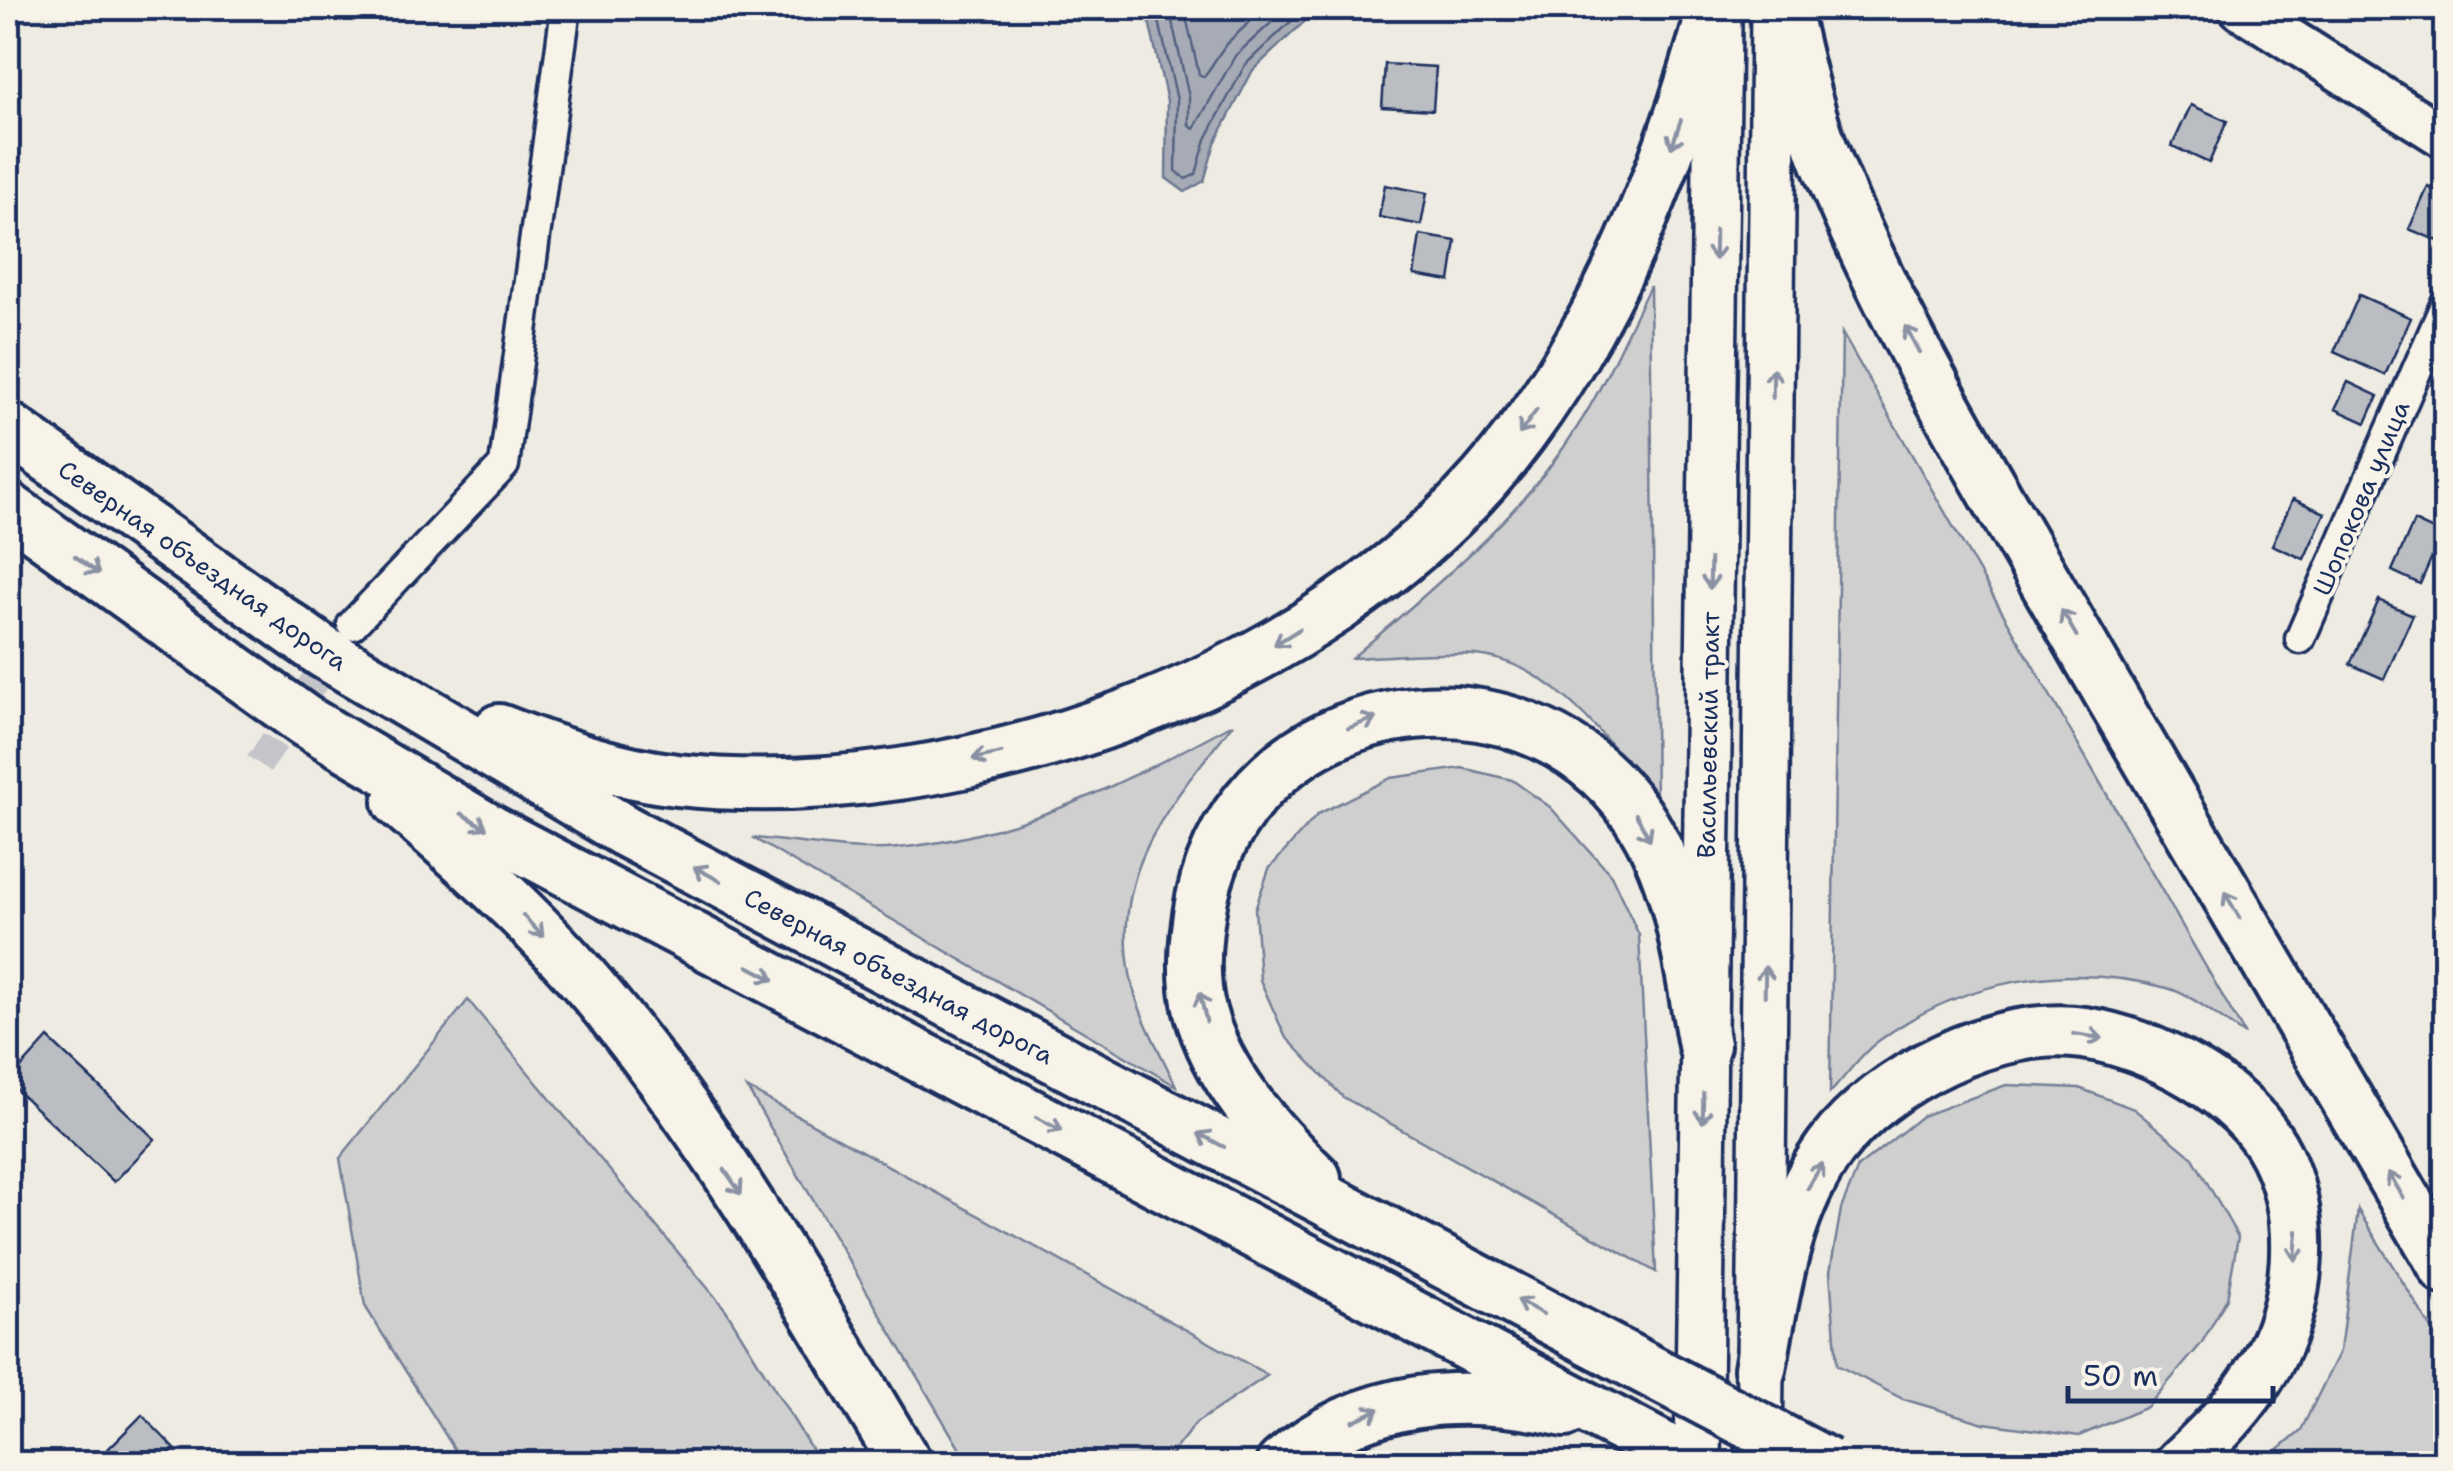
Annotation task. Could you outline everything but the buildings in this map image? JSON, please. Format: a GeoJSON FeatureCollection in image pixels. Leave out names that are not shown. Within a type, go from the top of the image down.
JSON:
{"type":"FeatureCollection","features":[{"type":"Feature","properties":{"kind":"highway"},"geometry":{"type":"LineString","coordinates":[[338,638],[453,712],[560,754],[693,780],[796,782],[941,766],[1030,748],[1144,709],[1250,660],[1350,596],[1435,528],[1502,458],[1568,366],[1619,275],[1663,172],[1716,8]]}},
{"type":"Feature","properties":{"kind":"highway"},"geometry":{"type":"LineString","coordinates":[[1784,8],[1800,79],[1828,166],[1884,286],[2151,767],[2446,1269]]}},
{"type":"Feature","properties":{"kind":"highway","name":"Северная объездная дорога"},"geometry":{"type":"LineString","coordinates":[[8,428],[338,638],[625,832],[1828,1464]]}},
{"type":"Feature","properties":{"kind":"highway"},"geometry":{"type":"LineString","coordinates":[[8,508],[305,720],[491,830],[1696,1464]]}},
{"type":"Feature","properties":{"kind":"highway"},"geometry":{"type":"LineString","coordinates":[[1396,1236],[1325,1188],[1274,1139],[1232,1080],[1200,1011],[1194,935],[1209,869],[1245,803],[1302,749],[1370,718],[1444,708],[1511,721],[1580,757],[1636,814],[1674,886],[1704,1045]]}},
{"type":"Feature","properties":{"kind":"highway"},"geometry":{"type":"LineString","coordinates":[[305,720],[507,898],[591,988],[676,1099],[767,1232],[906,1464]]}},
{"type":"Feature","properties":{"kind":"highway"},"geometry":{"type":"LineString","coordinates":[[1760,1369],[1777,1278],[1798,1207],[1832,1147],[1882,1096],[1944,1057],[2010,1038],[2082,1032],[2160,1054],[2224,1093],[2276,1154],[2298,1230],[2291,1301],[2266,1364],[2228,1419],[2181,1464]]}},
{"type":"Feature","properties":{"kind":"highway"},"geometry":{"type":"LineString","coordinates":[[1282,1464],[1304,1445],[1383,1408],[1458,1396],[1605,1416]]}},
{"type":"Feature","properties":{"kind":"main road","name":"Васильевский тракт"},"geometry":{"type":"LineString","coordinates":[[1696,1464],[1716,8]]}},
{"type":"Feature","properties":{"kind":"main road"},"geometry":{"type":"LineString","coordinates":[[1759,1464],[1774,8]]}},
{"type":"Feature","properties":{"kind":"main road"},"geometry":{"type":"LineString","coordinates":[[1716,151],[1775,149]]}},
{"type":"Feature","properties":{"kind":"street"},"geometry":{"type":"LineString","coordinates":[[338,638],[504,465],[566,8]]}},
{"type":"Feature","properties":{"kind":"street"},"geometry":{"type":"LineString","coordinates":[[2240,8],[2446,138]]}},
{"type":"Feature","properties":{"kind":"street","name":"Шопокова улица"},"geometry":{"type":"LineString","coordinates":[[2300,639],[2446,303]]}},
{"type":"Feature","properties":{"kind":"shaded area"},"geometry":{"type":"Polygon","coordinates":[[[1650,286],[1656,801],[1578,709],[1531,673],[1504,661],[1475,655],[1352,658],[1473,551],[1553,462],[1596,395],[1650,286]]]}},
{"type":"Feature","properties":{"kind":"shaded area"},"geometry":{"type":"Polygon","coordinates":[[[1842,333],[2245,1035],[2197,1002],[2167,988],[2091,976],[2015,982],[1943,1004],[1909,1021],[1870,1048],[1830,1093],[1842,333]]]}},
{"type":"Feature","properties":{"kind":"shaded area"},"geometry":{"type":"Polygon","coordinates":[[[1233,724],[1167,811],[1137,872],[1129,904],[1126,940],[1134,993],[1176,1086],[753,838],[880,849],[988,831],[1031,819],[1112,786],[1233,724]]]}},
{"type":"Feature","properties":{"kind":"shaded area"},"geometry":{"type":"Polygon","coordinates":[[[1462,768],[1512,780],[1550,807],[1611,875],[1639,935],[1656,1272],[1343,1097],[1285,1036],[1260,980],[1255,909],[1269,869],[1318,814],[1391,778],[1462,768]]]}},
{"type":"Feature","properties":{"kind":"shaded area"},"geometry":{"type":"Polygon","coordinates":[[[468,1000],[726,1310],[820,1463],[463,1463],[365,1306],[340,1158],[468,1000]]]}},
{"type":"Feature","properties":{"kind":"shaded area"},"geometry":{"type":"Polygon","coordinates":[[[2006,1085],[2079,1088],[2134,1109],[2193,1158],[2238,1237],[2227,1298],[2201,1344],[2147,1407],[2079,1436],[1984,1423],[1903,1399],[1837,1365],[1830,1272],[1841,1209],[1858,1167],[1922,1116],[2006,1085]]]}},
{"type":"Feature","properties":{"kind":"shaded area"},"geometry":{"type":"Polygon","coordinates":[[[747,1088],[1268,1375],[1196,1423],[1164,1463],[968,1463],[747,1088]]]}},
{"type":"Feature","properties":{"kind":"shaded area"},"geometry":{"type":"Polygon","coordinates":[[[2358,1210],[2445,1350],[2445,1463],[2262,1463],[2301,1430],[2340,1351],[2358,1210]]]}},
{"type":"Feature","properties":{"kind":"water"},"geometry":{"type":"Polygon","coordinates":[[[1146,8],[1319,8],[1253,70],[1215,143],[1204,181],[1185,192],[1166,178],[1167,101],[1146,8]]]}},
{"type":"Feature","properties":{"kind":"tunnel"},"geometry":{"type":"LineString","coordinates":[[259,764],[336,649]]}}]}
